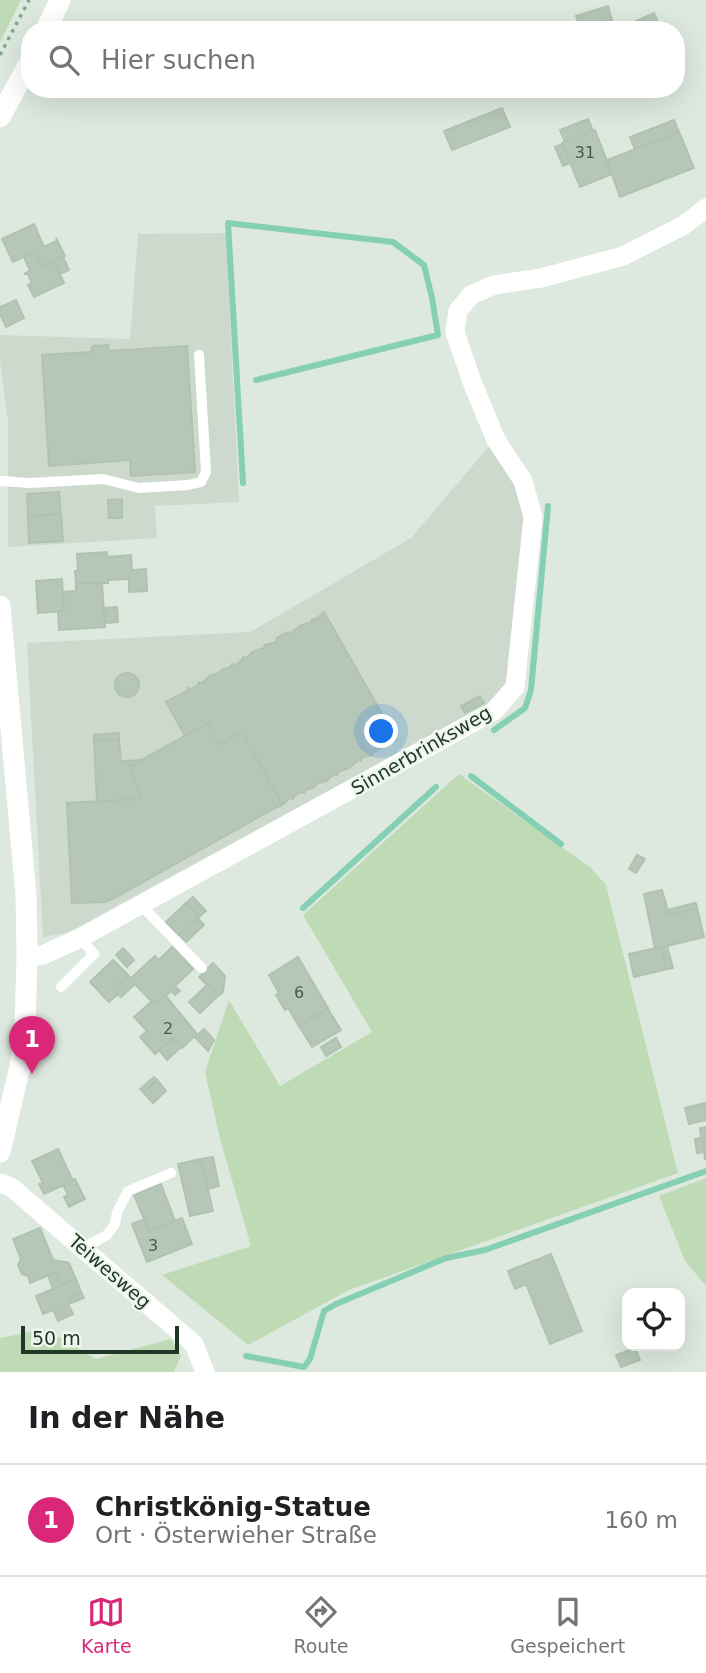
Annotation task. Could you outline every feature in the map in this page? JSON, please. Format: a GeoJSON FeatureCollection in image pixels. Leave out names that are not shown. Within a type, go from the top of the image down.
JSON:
{"type":"FeatureCollection","features":[{"type":"Feature","properties":{"kind":"street"},"geometry":{"type":"LineString","coordinates":[[50,21],[60,0]]}},
{"type":"Feature","properties":{"kind":"street"},"geometry":{"type":"LineString","coordinates":[[1,118],[21,79]]}},
{"type":"Feature","properties":{"kind":"street","name":"Sinnerbrinksweg"},"geometry":{"type":"LineString","coordinates":[[27,957],[43,955],[80,938],[494,711],[515,687],[533,517],[523,481],[496,440],[472,382],[455,332],[457,312],[471,295],[494,285],[541,278],[623,256],[684,225],[706,208]]}},
{"type":"Feature","properties":{"kind":"street"},"geometry":{"type":"LineString","coordinates":[[0,606],[26,896],[27,957],[21,1062],[0,1152]]}},
{"type":"Feature","properties":{"kind":"street","name":"Teiwesweg"},"geometry":{"type":"LineString","coordinates":[[0,1183],[11,1186],[194,1344],[205,1372]]}},
{"type":"Feature","properties":{"kind":"lane"},"geometry":{"type":"LineString","coordinates":[[0,481],[103,479],[139,488],[201,482],[205,472],[199,355]]}},
{"type":"Feature","properties":{"kind":"lane"},"geometry":{"type":"LineString","coordinates":[[141,905],[202,968]]}},
{"type":"Feature","properties":{"kind":"lane"},"geometry":{"type":"LineString","coordinates":[[61,987],[94,954],[80,938]]}},
{"type":"Feature","properties":{"kind":"lane"},"geometry":{"type":"LineString","coordinates":[[83,1248],[107,1235],[115,1224],[117,1212],[128,1191],[172,1173]]}},
{"type":"Feature","properties":{"kind":"path"},"geometry":{"type":"LineString","coordinates":[[0,55],[29,0]]}},
{"type":"Feature","properties":{"kind":"shaded area"},"geometry":{"type":"Polygon","coordinates":[[[226,233],[239,502],[155,506],[157,538],[8,547],[8,422],[0,360],[0,335],[130,339],[138,234],[226,233]]]}},
{"type":"Feature","properties":{"kind":"shaded area"},"geometry":{"type":"Polygon","coordinates":[[[492,443],[516,482],[525,517],[507,682],[490,703],[67,933],[43,937],[27,643],[250,632],[411,538],[492,443]]]}},
{"type":"Feature","properties":{"kind":"green space"},"geometry":{"type":"Polygon","coordinates":[[[0,0],[21,0],[0,42],[0,0]]]}},
{"type":"Feature","properties":{"kind":"green space"},"geometry":{"type":"Polygon","coordinates":[[[459,774],[591,868],[606,885],[678,1173],[349,1290],[248,1345],[162,1275],[251,1246],[220,1139],[205,1072],[229,1000],[280,1086],[372,1032],[303,915],[459,774]]]}},
{"type":"Feature","properties":{"kind":"green space"},"geometry":{"type":"Polygon","coordinates":[[[706,1178],[706,1286],[685,1261],[659,1196],[706,1178]]]}},
{"type":"Feature","properties":{"kind":"green space"},"geometry":{"type":"Polygon","coordinates":[[[45,1329],[96,1359],[171,1339],[181,1356],[174,1372],[0,1372],[0,1338],[45,1329]]]}},
{"type":"Feature","properties":{"kind":"building"},"geometry":{"type":"Polygon","coordinates":[[[608,6],[612,20],[578,21],[576,16],[608,6]]]}},
{"type":"Feature","properties":{"kind":"building"},"geometry":{"type":"Polygon","coordinates":[[[654,13],[657,21],[636,21],[654,13]]]}},
{"type":"Feature","properties":{"kind":"building"},"geometry":{"type":"Polygon","coordinates":[[[502,108],[510,127],[452,150],[444,131],[502,108]]]}},
{"type":"Feature","properties":{"kind":"building"},"geometry":{"type":"Polygon","coordinates":[[[588,119],[593,131],[565,142],[560,130],[588,119]]]}},
{"type":"Feature","properties":{"kind":"building"},"geometry":{"type":"Polygon","coordinates":[[[674,120],[679,132],[635,149],[630,137],[674,120]]]}},
{"type":"Feature","properties":{"kind":"building"},"geometry":{"type":"Polygon","coordinates":[[[595,130],[612,174],[580,187],[562,143],[595,130]]]}},
{"type":"Feature","properties":{"kind":"building"},"geometry":{"type":"Polygon","coordinates":[[[679,132],[694,168],[620,197],[607,160],[679,132]]]}},
{"type":"Feature","properties":{"kind":"building"},"geometry":{"type":"Polygon","coordinates":[[[563,144],[570,163],[563,166],[555,147],[563,144]]]}},
{"type":"Feature","properties":{"kind":"building"},"geometry":{"type":"Polygon","coordinates":[[[34,224],[44,247],[57,241],[56,238],[65,256],[42,266],[36,251],[13,262],[2,239],[34,224]]]}},
{"type":"Feature","properties":{"kind":"building"},"geometry":{"type":"Polygon","coordinates":[[[36,251],[42,266],[54,261],[64,283],[34,297],[28,285],[32,283],[28,274],[24,274],[30,271],[24,257],[36,251]]]}},
{"type":"Feature","properties":{"kind":"building"},"geometry":{"type":"Polygon","coordinates":[[[63,257],[69,270],[60,274],[54,261],[63,257]]]}},
{"type":"Feature","properties":{"kind":"building"},"geometry":{"type":"Polygon","coordinates":[[[16,300],[24,318],[6,327],[0,307],[16,300]]]}},
{"type":"Feature","properties":{"kind":"building"},"geometry":{"type":"Polygon","coordinates":[[[108,345],[109,351],[187,346],[195,472],[131,476],[130,460],[49,466],[42,355],[91,352],[93,346],[108,345]]]}},
{"type":"Feature","properties":{"kind":"building"},"geometry":{"type":"Polygon","coordinates":[[[59,492],[61,514],[28,516],[27,494],[59,492]]]}},
{"type":"Feature","properties":{"kind":"building"},"geometry":{"type":"Polygon","coordinates":[[[122,499],[122,518],[109,518],[108,500],[122,499]]]}},
{"type":"Feature","properties":{"kind":"building"},"geometry":{"type":"Polygon","coordinates":[[[61,514],[63,541],[29,543],[28,516],[61,514]]]}},
{"type":"Feature","properties":{"kind":"building"},"geometry":{"type":"Polygon","coordinates":[[[107,552],[107,557],[131,555],[132,570],[146,569],[147,591],[129,592],[129,579],[108,580],[108,583],[76,583],[77,554],[107,552]]]}},
{"type":"Feature","properties":{"kind":"building"},"geometry":{"type":"Polygon","coordinates":[[[62,579],[64,611],[38,613],[36,581],[62,579]]]}},
{"type":"Feature","properties":{"kind":"building"},"geometry":{"type":"Polygon","coordinates":[[[76,583],[102,583],[105,627],[59,630],[58,611],[64,611],[63,592],[76,591],[76,583]]]}},
{"type":"Feature","properties":{"kind":"building"},"geometry":{"type":"Polygon","coordinates":[[[117,607],[118,622],[105,623],[104,608],[117,607]]]}},
{"type":"Feature","properties":{"kind":"building"},"geometry":{"type":"Polygon","coordinates":[[[324,612],[397,740],[372,755],[361,758],[361,761],[358,760],[349,768],[305,790],[304,793],[301,792],[293,799],[290,798],[282,805],[270,809],[282,804],[242,732],[220,745],[208,723],[185,736],[166,702],[231,667],[232,664],[235,665],[243,657],[246,658],[265,645],[276,642],[277,638],[291,633],[312,619],[315,620],[324,612]]]}},
{"type":"Feature","properties":{"kind":"building"},"geometry":{"type":"Polygon","coordinates":[[[127,673],[136,676],[139,685],[136,694],[127,697],[118,694],[115,685],[118,676],[127,673]]]}},
{"type":"Feature","properties":{"kind":"building"},"geometry":{"type":"Polygon","coordinates":[[[480,696],[484,703],[465,713],[461,706],[480,696]]]}},
{"type":"Feature","properties":{"kind":"building"},"geometry":{"type":"Polygon","coordinates":[[[208,723],[220,745],[242,732],[282,804],[116,897],[105,902],[72,903],[67,803],[141,799],[129,767],[208,723]]]}},
{"type":"Feature","properties":{"kind":"building"},"geometry":{"type":"Polygon","coordinates":[[[119,733],[119,740],[94,740],[94,735],[119,733]]]}},
{"type":"Feature","properties":{"kind":"building"},"geometry":{"type":"Polygon","coordinates":[[[94,740],[119,740],[121,761],[127,761],[141,799],[97,801],[94,740]]]}},
{"type":"Feature","properties":{"kind":"building"},"geometry":{"type":"Polygon","coordinates":[[[142,760],[129,767],[127,761],[142,760]]]}},
{"type":"Feature","properties":{"kind":"building"},"geometry":{"type":"Polygon","coordinates":[[[637,855],[645,859],[636,873],[629,869],[637,855]]]}},
{"type":"Feature","properties":{"kind":"building"},"geometry":{"type":"Polygon","coordinates":[[[662,890],[669,915],[696,909],[696,903],[704,937],[655,949],[644,894],[662,890]]]}},
{"type":"Feature","properties":{"kind":"building"},"geometry":{"type":"Polygon","coordinates":[[[193,897],[206,911],[199,917],[186,903],[193,897]]]}},
{"type":"Feature","properties":{"kind":"building"},"geometry":{"type":"Polygon","coordinates":[[[186,903],[199,917],[178,936],[165,923],[186,903]]]}},
{"type":"Feature","properties":{"kind":"building"},"geometry":{"type":"Polygon","coordinates":[[[695,903],[696,909],[669,915],[667,910],[695,903]]]}},
{"type":"Feature","properties":{"kind":"building"},"geometry":{"type":"Polygon","coordinates":[[[198,918],[204,925],[186,942],[180,935],[198,918]]]}},
{"type":"Feature","properties":{"kind":"building"},"geometry":{"type":"Polygon","coordinates":[[[667,946],[673,968],[667,969],[661,947],[667,946]]]}},
{"type":"Feature","properties":{"kind":"building"},"geometry":{"type":"Polygon","coordinates":[[[172,947],[193,969],[175,986],[180,991],[175,995],[171,991],[155,1005],[130,979],[155,956],[159,960],[172,947]]]}},
{"type":"Feature","properties":{"kind":"building"},"geometry":{"type":"Polygon","coordinates":[[[661,947],[667,969],[634,977],[629,954],[661,947]]]}},
{"type":"Feature","properties":{"kind":"building"},"geometry":{"type":"Polygon","coordinates":[[[123,948],[134,960],[127,967],[116,955],[123,948]]]}},
{"type":"Feature","properties":{"kind":"building"},"geometry":{"type":"Polygon","coordinates":[[[298,957],[328,1008],[299,1026],[276,995],[279,993],[269,975],[298,957]]]}},
{"type":"Feature","properties":{"kind":"building"},"geometry":{"type":"Polygon","coordinates":[[[113,960],[128,975],[113,989],[118,994],[109,1002],[90,982],[113,960]]]}},
{"type":"Feature","properties":{"kind":"building"},"geometry":{"type":"Polygon","coordinates":[[[213,963],[225,976],[223,992],[218,996],[199,977],[213,963]]]}},
{"type":"Feature","properties":{"kind":"building"},"geometry":{"type":"Polygon","coordinates":[[[128,975],[135,984],[121,997],[113,989],[128,975]]]}},
{"type":"Feature","properties":{"kind":"building"},"geometry":{"type":"Polygon","coordinates":[[[208,984],[218,996],[200,1013],[189,1002],[208,984]]]}},
{"type":"Feature","properties":{"kind":"building"},"geometry":{"type":"Polygon","coordinates":[[[165,995],[197,1034],[182,1048],[173,1038],[155,1054],[140,1037],[147,1031],[134,1017],[152,1001],[155,1005],[165,995]]]}},
{"type":"Feature","properties":{"kind":"building"},"geometry":{"type":"Polygon","coordinates":[[[328,1009],[341,1030],[312,1047],[299,1026],[328,1009]]]}},
{"type":"Feature","properties":{"kind":"building"},"geometry":{"type":"Polygon","coordinates":[[[204,1029],[214,1040],[208,1051],[195,1037],[204,1029]]]}},
{"type":"Feature","properties":{"kind":"building"},"geometry":{"type":"Polygon","coordinates":[[[173,1038],[181,1047],[167,1060],[159,1050],[173,1038]]]}},
{"type":"Feature","properties":{"kind":"building"},"geometry":{"type":"Polygon","coordinates":[[[336,1038],[341,1047],[326,1056],[321,1047],[336,1038]]]}},
{"type":"Feature","properties":{"kind":"building"},"geometry":{"type":"Polygon","coordinates":[[[154,1077],[157,1080],[143,1092],[140,1089],[154,1077]]]}},
{"type":"Feature","properties":{"kind":"building"},"geometry":{"type":"Polygon","coordinates":[[[157,1080],[166,1091],[153,1103],[143,1092],[157,1080]]]}},
{"type":"Feature","properties":{"kind":"building"},"geometry":{"type":"Polygon","coordinates":[[[705,1103],[706,1120],[689,1124],[685,1108],[705,1103]]]}},
{"type":"Feature","properties":{"kind":"building"},"geometry":{"type":"Polygon","coordinates":[[[706,1127],[705,1159],[704,1152],[697,1153],[695,1139],[701,1138],[700,1128],[706,1127]]]}},
{"type":"Feature","properties":{"kind":"building"},"geometry":{"type":"Polygon","coordinates":[[[58,1149],[73,1181],[44,1194],[39,1184],[43,1183],[32,1161],[58,1149]]]}},
{"type":"Feature","properties":{"kind":"building"},"geometry":{"type":"Polygon","coordinates":[[[213,1157],[219,1186],[208,1189],[201,1159],[213,1157]]]}},
{"type":"Feature","properties":{"kind":"building"},"geometry":{"type":"Polygon","coordinates":[[[201,1159],[213,1211],[190,1216],[178,1164],[201,1159]]]}},
{"type":"Feature","properties":{"kind":"building"},"geometry":{"type":"Polygon","coordinates":[[[75,1179],[85,1199],[69,1207],[64,1197],[68,1195],[63,1185],[75,1179]]]}},
{"type":"Feature","properties":{"kind":"building"},"geometry":{"type":"Polygon","coordinates":[[[161,1184],[175,1221],[149,1231],[134,1195],[161,1184]]]}},
{"type":"Feature","properties":{"kind":"building"},"geometry":{"type":"Polygon","coordinates":[[[182,1218],[192,1244],[147,1262],[132,1224],[144,1219],[149,1231],[182,1218]]]}},
{"type":"Feature","properties":{"kind":"building"},"geometry":{"type":"Polygon","coordinates":[[[40,1228],[53,1260],[69,1263],[76,1280],[62,1285],[57,1272],[30,1283],[28,1276],[22,1274],[18,1265],[21,1259],[13,1239],[40,1228]]]}},
{"type":"Feature","properties":{"kind":"building"},"geometry":{"type":"Polygon","coordinates":[[[551,1254],[582,1331],[550,1344],[526,1284],[515,1289],[508,1271],[551,1254]]]}},
{"type":"Feature","properties":{"kind":"building"},"geometry":{"type":"Polygon","coordinates":[[[57,1272],[62,1285],[53,1289],[48,1275],[57,1272]]]}},
{"type":"Feature","properties":{"kind":"building"},"geometry":{"type":"Polygon","coordinates":[[[76,1279],[81,1292],[69,1297],[71,1303],[43,1314],[36,1296],[76,1279]]]}},
{"type":"Feature","properties":{"kind":"building"},"geometry":{"type":"Polygon","coordinates":[[[81,1292],[84,1298],[71,1303],[69,1297],[81,1292]]]}},
{"type":"Feature","properties":{"kind":"building"},"geometry":{"type":"Polygon","coordinates":[[[68,1304],[73,1314],[58,1321],[53,1310],[68,1304]]]}},
{"type":"Feature","properties":{"kind":"building"},"geometry":{"type":"Polygon","coordinates":[[[636,1351],[640,1360],[621,1367],[616,1355],[636,1351]]]}},
{"type":"Feature","properties":{"kind":"waterway"},"geometry":{"type":"LineString","coordinates":[[243,483],[228,223],[393,242],[424,265],[438,335],[256,380]]}},
{"type":"Feature","properties":{"kind":"waterway"},"geometry":{"type":"LineString","coordinates":[[494,730],[525,708],[531,690],[548,506]]}},
{"type":"Feature","properties":{"kind":"waterway"},"geometry":{"type":"LineString","coordinates":[[471,776],[561,844]]}},
{"type":"Feature","properties":{"kind":"waterway"},"geometry":{"type":"LineString","coordinates":[[303,908],[436,787]]}},
{"type":"Feature","properties":{"kind":"waterway"},"geometry":{"type":"LineString","coordinates":[[246,1356],[304,1367],[310,1359],[324,1311],[336,1304],[446,1258],[485,1250],[706,1171]]}},
{"type":"Feature","properties":{"kind":"place","name":"Christkönig-Statue"},"geometry":{"type":"Point","coordinates":[32,1074]}}]}
